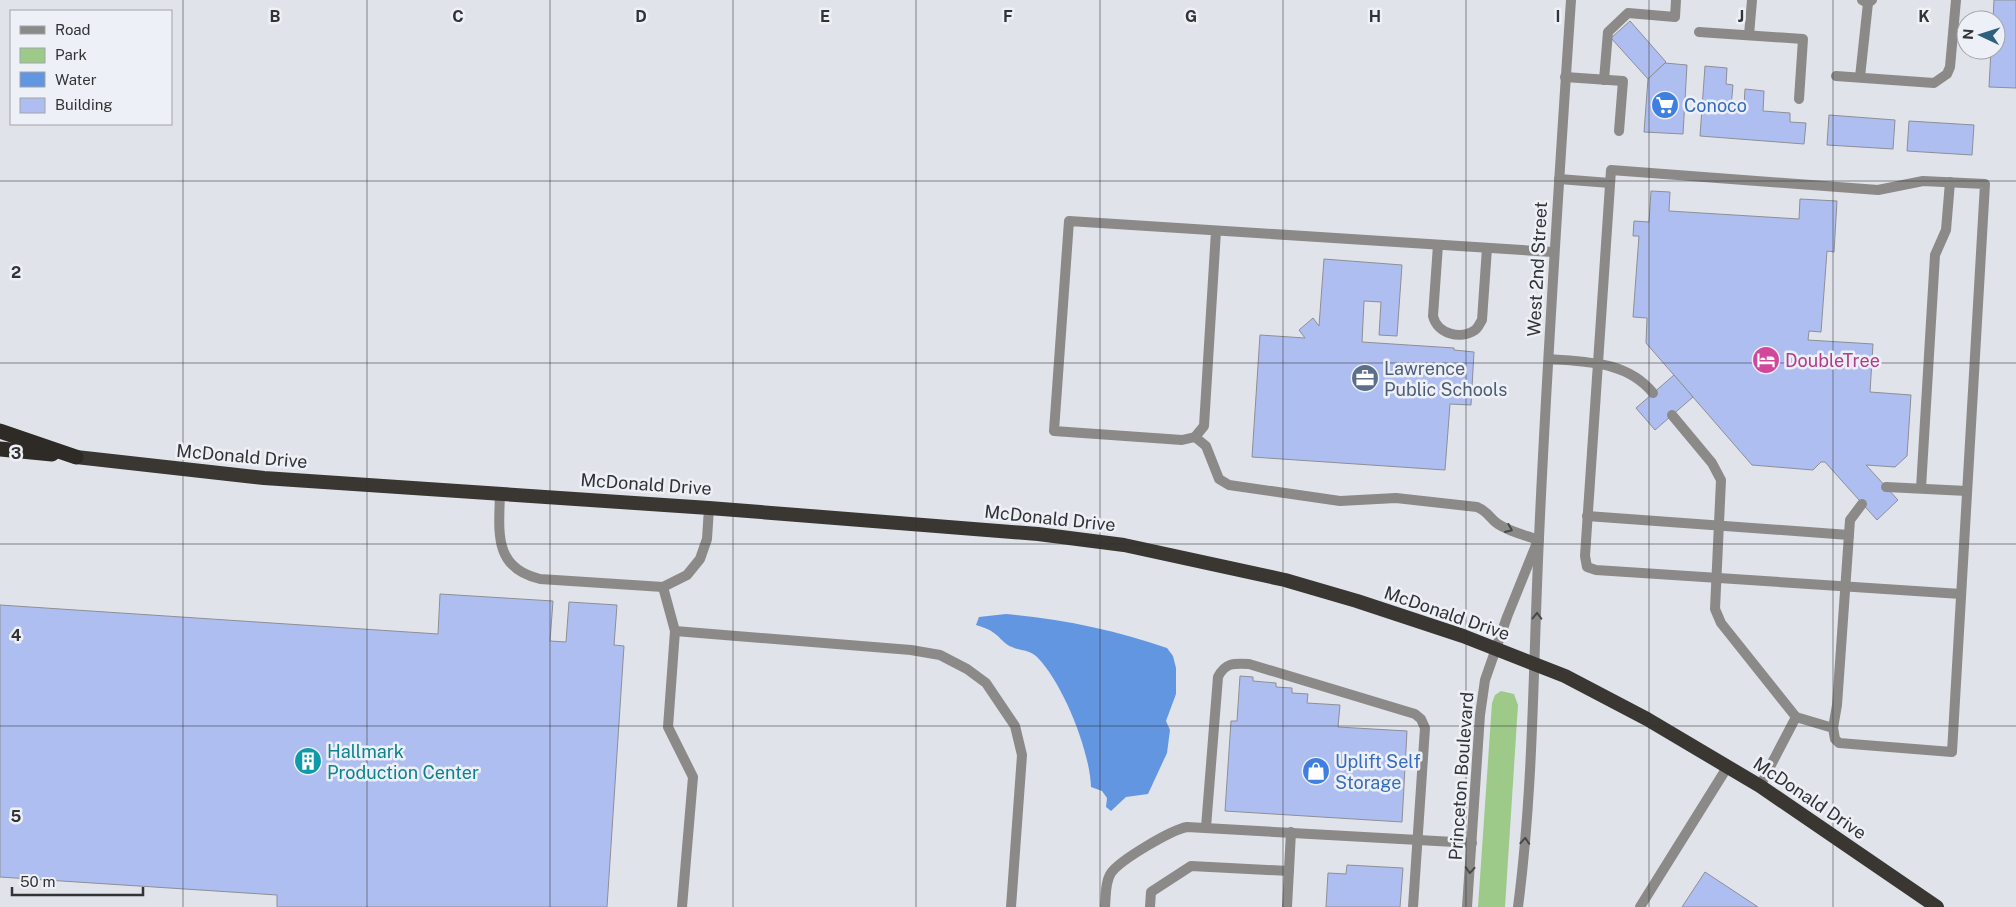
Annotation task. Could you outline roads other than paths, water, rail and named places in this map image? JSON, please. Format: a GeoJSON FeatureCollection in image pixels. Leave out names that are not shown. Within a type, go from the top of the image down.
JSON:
{"type":"FeatureCollection","features":[{"type":"Feature","properties":{"kind":"highway"},"geometry":{"type":"LineString","coordinates":[[0,430],[76,457]]}},
{"type":"Feature","properties":{"kind":"highway"},"geometry":{"type":"LineString","coordinates":[[0,450],[76,457]]}},
{"type":"Feature","properties":{"kind":"highway","name":"McDonald Drive"},"geometry":{"type":"LineString","coordinates":[[76,457],[264,478],[500,493],[1020,532],[1124,545],[1294,583],[1357,601],[1495,649],[1565,676],[1647,719],[1728,766],[1937,907]]}},
{"type":"Feature","properties":{"kind":"street","name":"West 2nd Street"},"geometry":{"type":"LineString","coordinates":[[1536,665],[1539,540],[1554,252],[1571,0]]}},
{"type":"Feature","properties":{"kind":"street"},"geometry":{"type":"LineString","coordinates":[[1604,80],[1608,32],[1628,13],[1675,17],[1676,0]]}},
{"type":"Feature","properties":{"kind":"street"},"geometry":{"type":"LineString","coordinates":[[1749,36],[1752,0]]}},
{"type":"Feature","properties":{"kind":"street"},"geometry":{"type":"LineString","coordinates":[[1836,76],[1934,83],[1947,74],[1950,67],[1956,0]]}},
{"type":"Feature","properties":{"kind":"street"},"geometry":{"type":"LineString","coordinates":[[1860,78],[1867,1]]}},
{"type":"Feature","properties":{"kind":"street"},"geometry":{"type":"LineString","coordinates":[[1698,32],[1803,39],[1799,99]]}},
{"type":"Feature","properties":{"kind":"street"},"geometry":{"type":"LineString","coordinates":[[1566,77],[1622,81],[1619,131]]}},
{"type":"Feature","properties":{"kind":"street"},"geometry":{"type":"LineString","coordinates":[[1862,504],[1850,520],[1846,586],[1838,705],[1833,728],[1835,738],[1839,743],[1952,752],[1985,184],[1923,181],[1878,190],[1611,170],[1587,516],[1586,567],[1596,570],[1846,586],[1961,594]]}},
{"type":"Feature","properties":{"kind":"street"},"geometry":{"type":"LineString","coordinates":[[1559,179],[1610,183]]}},
{"type":"Feature","properties":{"kind":"street"},"geometry":{"type":"LineString","coordinates":[[1920,488],[1935,255],[1946,230],[1950,182]]}},
{"type":"Feature","properties":{"kind":"street"},"geometry":{"type":"LineString","coordinates":[[1216,231],[1204,426],[1195,437],[1182,440],[1054,431],[1069,221],[1554,252]]}},
{"type":"Feature","properties":{"kind":"street"},"geometry":{"type":"LineString","coordinates":[[1438,245],[1433,316],[1435,326],[1443,332],[1465,334],[1476,329],[1482,320],[1487,248]]}},
{"type":"Feature","properties":{"kind":"street"},"geometry":{"type":"LineString","coordinates":[[1549,359],[1598,363],[1626,371],[1653,393]]}},
{"type":"Feature","properties":{"kind":"street"},"geometry":{"type":"LineString","coordinates":[[1672,415],[1712,463],[1721,480],[1715,578],[1715,609],[1721,623],[1796,717],[1833,728]]}},
{"type":"Feature","properties":{"kind":"street"},"geometry":{"type":"LineString","coordinates":[[1195,437],[1206,446],[1219,479],[1230,485],[1340,501],[1396,498],[1477,507],[1486,510],[1496,523],[1511,531],[1539,540]]}},
{"type":"Feature","properties":{"kind":"street"},"geometry":{"type":"LineString","coordinates":[[1886,487],[1968,491]]}},
{"type":"Feature","properties":{"kind":"street"},"geometry":{"type":"LineString","coordinates":[[500,493],[499,532],[502,550],[511,564],[522,575],[540,580],[663,587],[688,575],[700,559],[707,539],[709,508]]}},
{"type":"Feature","properties":{"kind":"street"},"geometry":{"type":"LineString","coordinates":[[1587,516],[1849,534]]}},
{"type":"Feature","properties":{"kind":"street","name":"West 2nd Street"},"geometry":{"type":"LineString","coordinates":[[1495,649],[1539,540]]}},
{"type":"Feature","properties":{"kind":"street"},"geometry":{"type":"LineString","coordinates":[[663,587],[675,631],[668,727],[693,777],[682,907]]}},
{"type":"Feature","properties":{"kind":"street"},"geometry":{"type":"LineString","coordinates":[[675,631],[911,650],[940,655],[967,668],[986,683],[1015,726],[1022,755],[1011,907]]}},
{"type":"Feature","properties":{"kind":"street","name":"Princeton Boulevard"},"geometry":{"type":"LineString","coordinates":[[1467,907],[1482,699],[1485,680],[1495,649]]}},
{"type":"Feature","properties":{"kind":"street"},"geometry":{"type":"LineString","coordinates":[[1206,827],[1218,677],[1222,668],[1229,664],[1248,664],[1415,714],[1421,719],[1425,728],[1413,907]]}},
{"type":"Feature","properties":{"kind":"street"},"geometry":{"type":"LineString","coordinates":[[1518,907],[1523,870],[1536,665]]}},
{"type":"Feature","properties":{"kind":"street"},"geometry":{"type":"LineString","coordinates":[[1760,786],[1796,717]]}},
{"type":"Feature","properties":{"kind":"street"},"geometry":{"type":"LineString","coordinates":[[1640,907],[1728,766]]}},
{"type":"Feature","properties":{"kind":"street"},"geometry":{"type":"LineString","coordinates":[[1105,907],[1109,878],[1117,868],[1176,829],[1206,827],[1472,843]]}},
{"type":"Feature","properties":{"kind":"street"},"geometry":{"type":"LineString","coordinates":[[1287,907],[1291,832]]}},
{"type":"Feature","properties":{"kind":"street"},"geometry":{"type":"LineString","coordinates":[[1150,907],[1151,892],[1190,866],[1289,871]]}},
{"type":"Feature","properties":{"kind":"water"},"geometry":{"type":"Polygon","coordinates":[[[1006,614],[1088,626],[1167,648],[1173,656],[1176,668],[1176,694],[1166,721],[1170,730],[1167,753],[1148,794],[1126,797],[1111,811],[1106,807],[1107,798],[1102,791],[1091,787],[1086,755],[1073,718],[1047,669],[1034,655],[1009,646],[992,632],[976,625],[979,617],[1006,614]]]}},
{"type":"Feature","properties":{"kind":"place","name":"Conoco"},"geometry":{"type":"Point","coordinates":[1665,105]}},
{"type":"Feature","properties":{"kind":"place","name":"DoubleTree"},"geometry":{"type":"Point","coordinates":[1766,360]}},
{"type":"Feature","properties":{"kind":"place","name":"Lawrence Public Schools"},"geometry":{"type":"Point","coordinates":[1365,378]}},
{"type":"Feature","properties":{"kind":"place","name":"Hallmark Production Center"},"geometry":{"type":"Point","coordinates":[308,761]}},
{"type":"Feature","properties":{"kind":"place","name":"Uplift Self Storage"},"geometry":{"type":"Point","coordinates":[1316,771]}}]}
